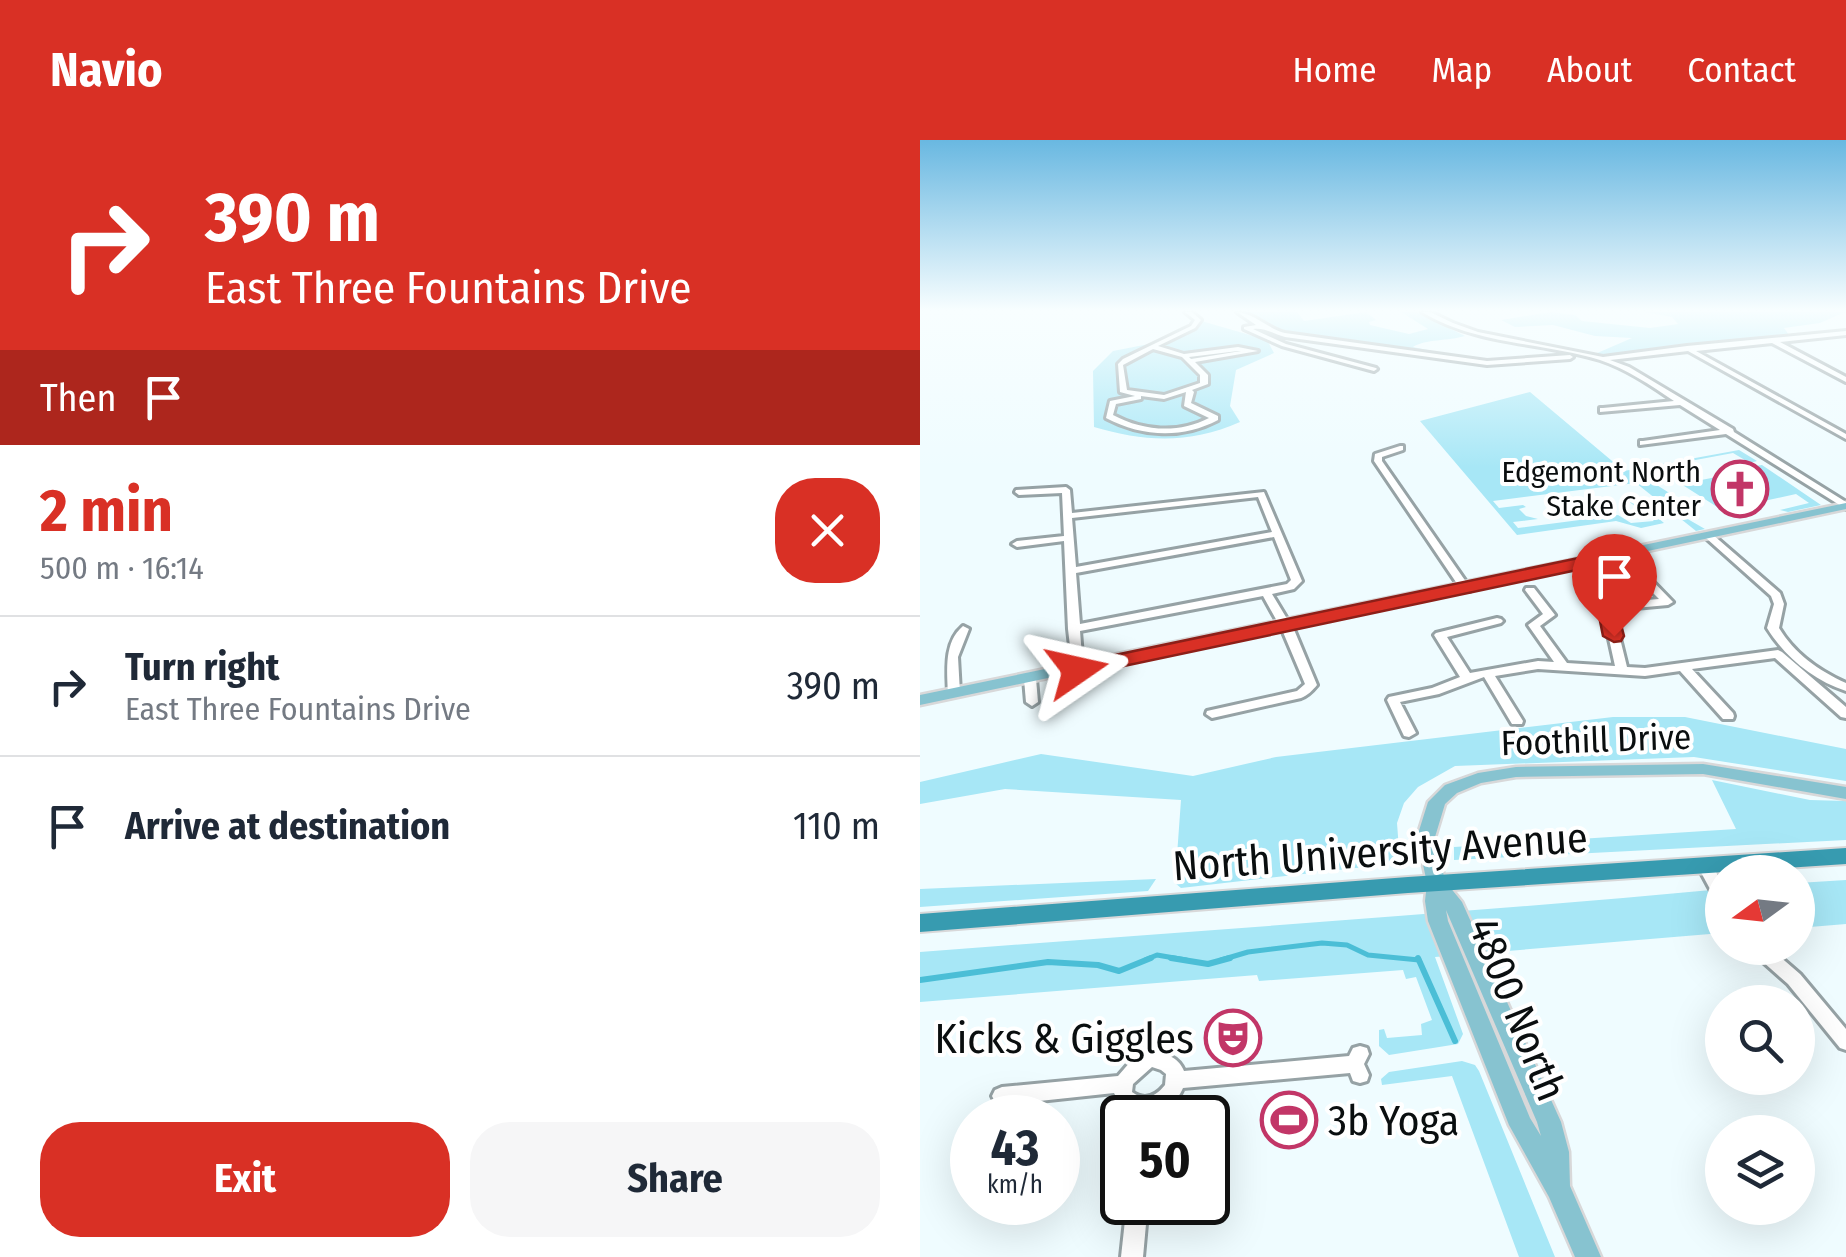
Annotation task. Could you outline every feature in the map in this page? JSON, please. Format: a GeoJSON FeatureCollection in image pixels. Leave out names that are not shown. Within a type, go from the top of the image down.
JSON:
{"type":"FeatureCollection","features":[{"type":"Feature","properties":{"kind":"highway","name":"North University Avenue"},"geometry":{"type":"LineString","coordinates":[[920,924],[1436,883],[1846,856]]}},
{"type":"Feature","properties":{"kind":"main road"},"geometry":{"type":"LineString","coordinates":[[920,700],[1846,506]]}},
{"type":"Feature","properties":{"kind":"main road","name":"Foothill Drive"},"geometry":{"type":"LineString","coordinates":[[1436,883],[1426,836],[1432,810],[1452,790],[1486,776],[1516,772],[1703,769],[1846,793]]}},
{"type":"Feature","properties":{"kind":"main road","name":"4800 North"},"geometry":{"type":"LineString","coordinates":[[1436,883],[1438,922],[1487,1046],[1521,1125],[1558,1188],[1588,1257]]}},
{"type":"Feature","properties":{"kind":"street"},"geometry":{"type":"LineString","coordinates":[[1123,364],[1120,366],[1124,392]]}},
{"type":"Feature","properties":{"kind":"street"},"geometry":{"type":"LineString","coordinates":[[1114,403],[1190,392],[1205,380],[1193,364]]}},
{"type":"Feature","properties":{"kind":"street"},"geometry":{"type":"LineString","coordinates":[[1354,364],[1374,368]]}},
{"type":"Feature","properties":{"kind":"street"},"geometry":{"type":"LineString","coordinates":[[1618,364],[1846,506]]}},
{"type":"Feature","properties":{"kind":"street"},"geometry":{"type":"LineString","coordinates":[[1715,364],[1846,437]]}},
{"type":"Feature","properties":{"kind":"street"},"geometry":{"type":"LineString","coordinates":[[1816,364],[1846,380]]}},
{"type":"Feature","properties":{"kind":"street"},"geometry":{"type":"LineString","coordinates":[[1124,392],[1140,397]]}},
{"type":"Feature","properties":{"kind":"street"},"geometry":{"type":"LineString","coordinates":[[1124,392],[1108,411],[1110,418],[1142,430],[1174,430],[1211,422],[1215,418],[1212,414],[1188,404],[1190,392]]}},
{"type":"Feature","properties":{"kind":"street"},"geometry":{"type":"LineString","coordinates":[[1603,410],[1683,402]]}},
{"type":"Feature","properties":{"kind":"street"},"geometry":{"type":"LineString","coordinates":[[1644,443],[1730,431]]}},
{"type":"Feature","properties":{"kind":"street"},"geometry":{"type":"LineString","coordinates":[[1400,448],[1378,456],[1378,461],[1466,588]]}},
{"type":"Feature","properties":{"kind":"street"},"geometry":{"type":"LineString","coordinates":[[1020,492],[1066,490],[1077,670]]}},
{"type":"Feature","properties":{"kind":"street"},"geometry":{"type":"LineString","coordinates":[[1068,516],[1256,492],[1264,496],[1297,577],[1296,584],[1266,592],[1074,629]]}},
{"type":"Feature","properties":{"kind":"street"},"geometry":{"type":"LineString","coordinates":[[1070,571],[1277,534]]}},
{"type":"Feature","properties":{"kind":"street"},"geometry":{"type":"LineString","coordinates":[[1709,536],[1774,592],[1779,604],[1772,628],[1777,636],[1814,670],[1846,687]]}},
{"type":"Feature","properties":{"kind":"street"},"geometry":{"type":"LineString","coordinates":[[1016,544],[1068,538]]}},
{"type":"Feature","properties":{"kind":"street"},"geometry":{"type":"LineString","coordinates":[[1583,563],[1606,606],[1622,671]]}},
{"type":"Feature","properties":{"kind":"street"},"geometry":{"type":"LineString","coordinates":[[1565,567],[1592,584]]}},
{"type":"Feature","properties":{"kind":"street"},"geometry":{"type":"LineString","coordinates":[[1606,606],[1668,602],[1634,568]]}},
{"type":"Feature","properties":{"kind":"street"},"geometry":{"type":"LineString","coordinates":[[1530,590],[1549,615],[1534,624],[1562,665]]}},
{"type":"Feature","properties":{"kind":"street"},"geometry":{"type":"LineString","coordinates":[[1212,714],[1300,694],[1311,685],[1266,592]]}},
{"type":"Feature","properties":{"kind":"street"},"geometry":{"type":"LineString","coordinates":[[1466,679],[1440,635],[1496,620]]}},
{"type":"Feature","properties":{"kind":"street"},"geometry":{"type":"LineString","coordinates":[[954,694],[952,658],[963,629]]}},
{"type":"Feature","properties":{"kind":"street"},"geometry":{"type":"LineString","coordinates":[[1409,733],[1393,700],[1435,692],[1487,674],[1562,665],[1622,671],[1684,669],[1782,655],[1846,714]]}},
{"type":"Feature","properties":{"kind":"street"},"geometry":{"type":"LineString","coordinates":[[1684,669],[1728,716]]}},
{"type":"Feature","properties":{"kind":"street"},"geometry":{"type":"LineString","coordinates":[[1487,674],[1517,722]]}},
{"type":"Feature","properties":{"kind":"street"},"geometry":{"type":"LineString","coordinates":[[1030,679],[1032,702]]}},
{"type":"Feature","properties":{"kind":"street"},"geometry":{"type":"LineString","coordinates":[[1779,965],[1846,1042]]}},
{"type":"Feature","properties":{"kind":"street"},"geometry":{"type":"LineString","coordinates":[[1125,1095],[1123,1084],[1128,1072],[1151,1059],[1164,1060],[1174,1068],[1177,1080],[1170,1095]]}},
{"type":"Feature","properties":{"kind":"street"},"geometry":{"type":"LineString","coordinates":[[1177,1080],[1358,1064]]}},
{"type":"Feature","properties":{"kind":"street"},"geometry":{"type":"LineString","coordinates":[[1012,1095],[1123,1084]]}},
{"type":"Feature","properties":{"kind":"street"},"geometry":{"type":"LineString","coordinates":[[1132,1257],[1135,1225]]}},
{"type":"Feature","properties":{"kind":"shaded area"},"geometry":{"type":"Polygon","coordinates":[[[1100,364],[1249,364],[1236,370],[1230,406],[1240,422],[1203,434],[1167,438],[1131,436],[1094,427],[1093,371],[1100,364]]]}},
{"type":"Feature","properties":{"kind":"shaded area"},"geometry":{"type":"Polygon","coordinates":[[[1530,392],[1624,471],[1739,450],[1757,461],[1750,463],[1733,453],[1642,470],[1645,473],[1641,475],[1682,501],[1671,504],[1676,508],[1672,510],[1705,529],[1696,531],[1636,483],[1493,501],[1499,508],[1523,505],[1526,507],[1519,509],[1526,516],[1538,519],[1513,522],[1518,528],[1618,515],[1631,523],[1654,521],[1627,500],[1635,499],[1664,523],[1641,528],[1616,521],[1517,535],[1420,421],[1530,392]]]}},
{"type":"Feature","properties":{"kind":"shaded area"},"geometry":{"type":"Polygon","coordinates":[[[1762,465],[1821,505],[1780,510],[1809,503],[1796,494],[1722,510],[1681,484],[1757,469],[1755,466],[1762,465]]]}},
{"type":"Feature","properties":{"kind":"shaded area"},"geometry":{"type":"Polygon","coordinates":[[[1613,717],[1685,717],[1846,749],[1846,781],[1694,757],[1455,766],[1418,787],[1404,803],[1397,823],[1400,863],[1181,888],[1175,883],[1181,800],[1005,789],[920,804],[920,782],[1041,754],[1193,776],[1276,757],[1613,717]]]}},
{"type":"Feature","properties":{"kind":"shaded area"},"geometry":{"type":"Polygon","coordinates":[[[1712,780],[1810,800],[1846,801],[1846,840],[1454,860],[1454,847],[1736,829],[1712,780]]]}},
{"type":"Feature","properties":{"kind":"shaded area"},"geometry":{"type":"Polygon","coordinates":[[[1156,879],[1148,891],[920,907],[920,889],[1156,879]]]}},
{"type":"Feature","properties":{"kind":"shaded area"},"geometry":{"type":"Polygon","coordinates":[[[1846,880],[1846,924],[1815,927],[1815,882],[1846,880]]]}},
{"type":"Feature","properties":{"kind":"shaded area"},"geometry":{"type":"Polygon","coordinates":[[[1705,890],[1705,934],[1435,957],[1463,1034],[1458,1044],[1389,1055],[1379,1046],[1379,1030],[1384,1029],[1387,1038],[1422,1035],[1421,1024],[1432,1020],[1416,977],[1406,979],[1403,970],[1259,981],[1257,975],[920,1002],[920,952],[1705,890]]]}},
{"type":"Feature","properties":{"kind":"shaded area"},"geometry":{"type":"Polygon","coordinates":[[[1462,1061],[1475,1065],[1479,1071],[1555,1257],[1519,1257],[1452,1076],[1382,1085],[1381,1079],[1389,1072],[1462,1061]]]}},
{"type":"Feature","properties":{"kind":"waterway"},"geometry":{"type":"LineString","coordinates":[[1221,960],[1248,952],[1322,943],[1347,945],[1368,955],[1419,960]]}},
{"type":"Feature","properties":{"kind":"waterway"},"geometry":{"type":"LineString","coordinates":[[1145,960],[1157,955],[1186,960]]}},
{"type":"Feature","properties":{"kind":"waterway"},"geometry":{"type":"LineString","coordinates":[[920,980],[1048,962],[1098,965],[1119,971],[1151,958]]}},
{"type":"Feature","properties":{"kind":"waterway"},"geometry":{"type":"LineString","coordinates":[[1171,958],[1208,964],[1230,958]]}},
{"type":"Feature","properties":{"kind":"waterway"},"geometry":{"type":"LineString","coordinates":[[1419,960],[1455,1041]]}},
{"type":"Feature","properties":{"kind":"place","name":"Edgemont North Stake Center"},"geometry":{"type":"Point","coordinates":[1740,489]}},
{"type":"Feature","properties":{"kind":"place","name":"Kicks & Giggles"},"geometry":{"type":"Point","coordinates":[1233,1038]}},
{"type":"Feature","properties":{"kind":"place","name":"3b Yoga"},"geometry":{"type":"Point","coordinates":[1289,1120]}},
{"type":"Feature","properties":{"kind":"route"},"geometry":{"type":"LineString","coordinates":[[1077,670],[1583,563],[1606,606],[1614,636]]}}]}
